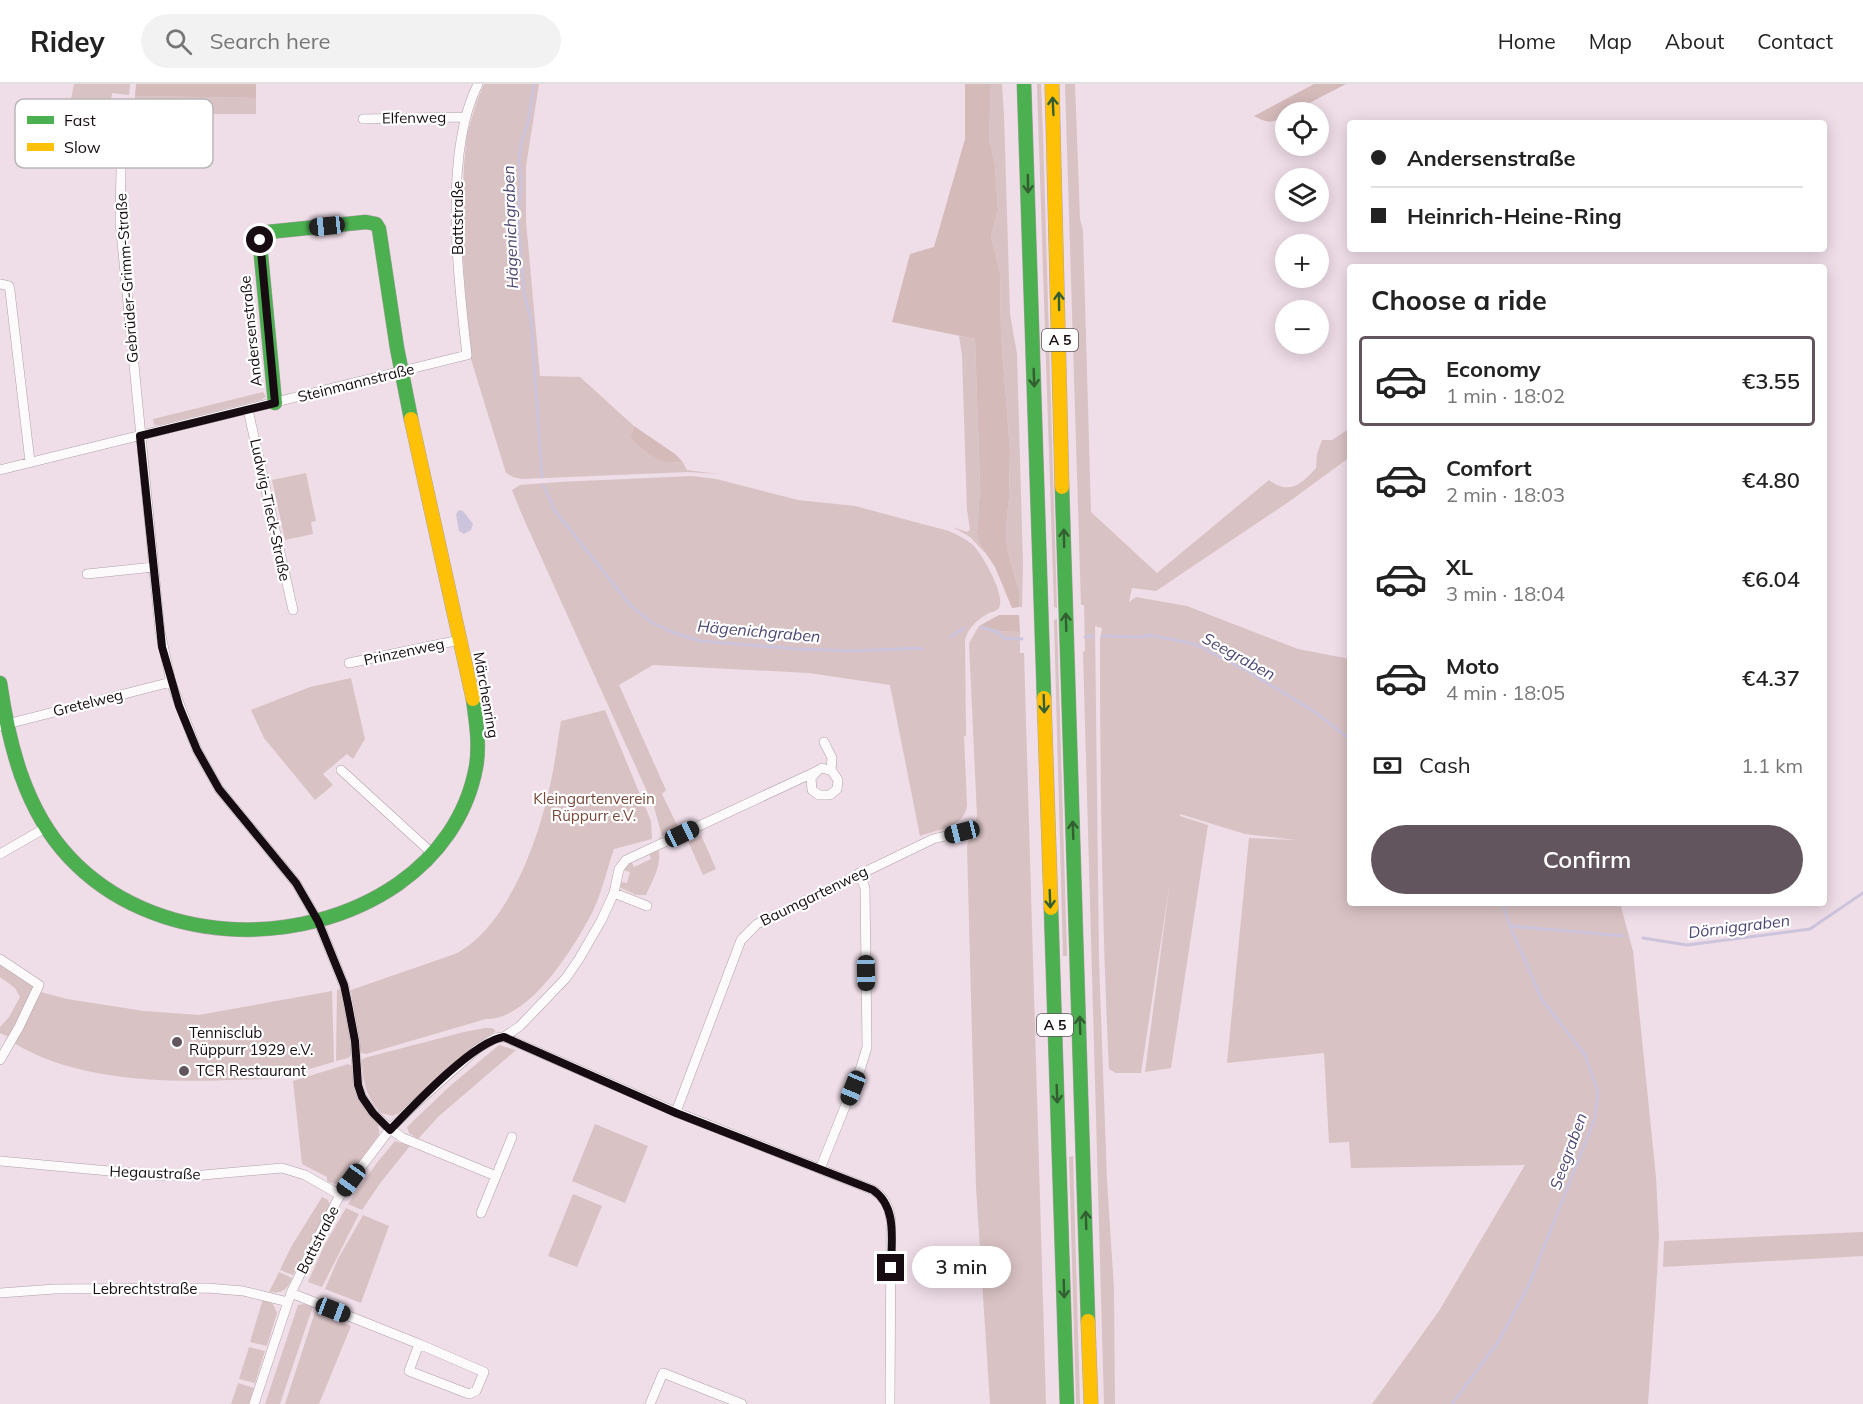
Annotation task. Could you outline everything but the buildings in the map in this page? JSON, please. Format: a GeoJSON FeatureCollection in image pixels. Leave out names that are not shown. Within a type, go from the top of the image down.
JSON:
{"type":"FeatureCollection","features":[{"type":"Feature","properties":{"kind":"main road","name":"A 5"},"geometry":{"type":"LineString","coordinates":[[1024,84],[1067,1404]]}},
{"type":"Feature","properties":{"kind":"main road","name":"A 5"},"geometry":{"type":"LineString","coordinates":[[1052,84],[1065,596],[1091,1404]]}},
{"type":"Feature","properties":{"kind":"main road","name":"Andersenstraße"},"geometry":{"type":"LineString","coordinates":[[275,403],[260,245],[261,238],[268,232],[366,222],[376,224],[379,229],[400,372]]}},
{"type":"Feature","properties":{"kind":"main road","name":"Märchenring"},"geometry":{"type":"LineString","coordinates":[[0,683],[3,725],[28,795],[66,853],[89,877],[127,900],[168,918],[205,927],[242,930],[274,929],[318,921],[377,898],[410,876],[434,855],[453,829],[464,808],[477,764],[477,731],[460,640],[400,372]]}},
{"type":"Feature","properties":{"kind":"street","name":"Battstraße"},"geometry":{"type":"LineString","coordinates":[[467,356],[461,308],[457,224],[460,144],[465,117],[478,84]]}},
{"type":"Feature","properties":{"kind":"street","name":"Elfenweg"},"geometry":{"type":"LineString","coordinates":[[363,119],[465,117]]}},
{"type":"Feature","properties":{"kind":"street","name":"Gebrüder-Grimm-Straße"},"geometry":{"type":"LineString","coordinates":[[121,168],[120,221],[140,436],[162,647],[171,682],[197,750],[219,789],[296,883],[318,921],[346,994],[355,1041],[358,1085],[362,1097],[373,1113],[390,1130],[416,1144],[496,1176]]}},
{"type":"Feature","properties":{"kind":"street"},"geometry":{"type":"LineString","coordinates":[[0,284],[9,286],[10,291],[30,462]]}},
{"type":"Feature","properties":{"kind":"street","name":"Steinmannstraße"},"geometry":{"type":"LineString","coordinates":[[0,470],[467,356]]}},
{"type":"Feature","properties":{"kind":"street","name":"Ludwig-Tieck-Straße"},"geometry":{"type":"LineString","coordinates":[[248,410],[293,610]]}},
{"type":"Feature","properties":{"kind":"street"},"geometry":{"type":"LineString","coordinates":[[87,574],[154,567]]}},
{"type":"Feature","properties":{"kind":"street","name":"Prinzenweg"},"geometry":{"type":"LineString","coordinates":[[349,663],[460,640]]}},
{"type":"Feature","properties":{"kind":"street","name":"Gretelweg"},"geometry":{"type":"LineString","coordinates":[[3,725],[171,682]]}},
{"type":"Feature","properties":{"kind":"street"},"geometry":{"type":"LineString","coordinates":[[824,742],[832,758],[831,770]]}},
{"type":"Feature","properties":{"kind":"street"},"geometry":{"type":"LineString","coordinates":[[822,768],[831,770],[837,777],[838,785],[835,792],[826,796],[816,794],[811,787],[811,778],[817,771],[822,768]]}},
{"type":"Feature","properties":{"kind":"street"},"geometry":{"type":"LineString","coordinates":[[341,770],[434,855]]}},
{"type":"Feature","properties":{"kind":"street","name":"Battstraße"},"geometry":{"type":"LineString","coordinates":[[254,1404],[289,1298],[340,1195],[390,1130],[413,1106],[477,1049],[495,1038],[504,1037],[520,1026],[566,978],[592,939],[614,893],[620,869],[626,860],[817,771]]}},
{"type":"Feature","properties":{"kind":"street"},"geometry":{"type":"LineString","coordinates":[[0,854],[47,827]]}},
{"type":"Feature","properties":{"kind":"street","name":"Baumgartenweg"},"geometry":{"type":"LineString","coordinates":[[676,1113],[741,940],[746,933],[757,924],[860,873],[933,839],[962,832]]}},
{"type":"Feature","properties":{"kind":"street"},"geometry":{"type":"LineString","coordinates":[[820,1169],[867,1047],[865,888],[860,873]]}},
{"type":"Feature","properties":{"kind":"street"},"geometry":{"type":"LineString","coordinates":[[614,893],[647,906]]}},
{"type":"Feature","properties":{"kind":"street"},"geometry":{"type":"LineString","coordinates":[[0,959],[39,985],[0,1060]]}},
{"type":"Feature","properties":{"kind":"street"},"geometry":{"type":"LineString","coordinates":[[504,1037],[676,1113],[873,1190],[882,1196],[890,1211],[892,1280],[890,1404]]}},
{"type":"Feature","properties":{"kind":"street"},"geometry":{"type":"LineString","coordinates":[[481,1213],[512,1137]]}},
{"type":"Feature","properties":{"kind":"street","name":"Hegaustraße"},"geometry":{"type":"LineString","coordinates":[[0,1161],[164,1176],[192,1176],[282,1168],[305,1174],[340,1195]]}},
{"type":"Feature","properties":{"kind":"street","name":"Lebrechtstraße"},"geometry":{"type":"LineString","coordinates":[[0,1293],[55,1289],[207,1288],[289,1298],[418,1344],[484,1372],[476,1391],[469,1394],[409,1371],[418,1344]]}},
{"type":"Feature","properties":{"kind":"street"},"geometry":{"type":"LineString","coordinates":[[650,1404],[663,1373],[742,1404]]}},
{"type":"Feature","properties":{"kind":"green space"},"geometry":{"type":"Polygon","coordinates":[[[74,84],[130,84],[129,95],[112,93],[111,99],[71,99],[74,84]]]}},
{"type":"Feature","properties":{"kind":"green space"},"geometry":{"type":"Polygon","coordinates":[[[484,84],[539,84],[526,166],[526,221],[540,376],[580,377],[634,426],[630,438],[647,452],[668,462],[682,461],[687,470],[719,474],[688,472],[521,479],[506,473],[470,356],[462,246],[467,134],[484,84]]]}},
{"type":"Feature","properties":{"kind":"green space"},"geometry":{"type":"Polygon","coordinates":[[[991,84],[1002,84],[1004,115],[1010,314],[1017,354],[1023,565],[1022,607],[1019,607],[1019,591],[1007,548],[1010,450],[1001,335],[1000,273],[991,237],[998,210],[995,166],[989,137],[991,84]]]}},
{"type":"Feature","properties":{"kind":"green space"},"geometry":{"type":"Polygon","coordinates":[[[1037,84],[1041,84],[1043,134],[1057,608],[1054,607],[1037,84]]]}},
{"type":"Feature","properties":{"kind":"green space"},"geometry":{"type":"Polygon","coordinates":[[[1065,84],[1075,84],[1080,219],[1083,231],[1091,512],[1157,573],[1269,480],[1283,487],[1300,483],[1316,468],[1317,454],[1322,440],[1332,440],[1347,430],[1347,459],[1290,501],[1156,591],[1132,588],[1129,602],[1136,597],[1187,606],[1298,649],[1347,658],[1347,906],[1621,906],[1633,951],[1656,1177],[1659,1237],[1648,1404],[1372,1404],[1439,1311],[1525,1165],[1351,1168],[1349,1142],[1329,1143],[1324,1053],[1227,1063],[1249,838],[1296,840],[1245,834],[1180,814],[1180,816],[1208,825],[1171,1068],[1145,1072],[1170,881],[1141,1073],[1116,1073],[1109,1069],[1101,800],[1100,639],[1102,628],[1095,626],[1099,961],[1107,1180],[1114,1289],[1115,1404],[1104,1404],[1083,652],[1085,651],[1084,605],[1081,605],[1065,84]]]}},
{"type":"Feature","properties":{"kind":"green space"},"geometry":{"type":"Polygon","coordinates":[[[135,96],[256,98],[256,114],[213,114],[213,99],[135,99],[135,96]]]}},
{"type":"Feature","properties":{"kind":"green space"},"geometry":{"type":"Polygon","coordinates":[[[959,336],[975,339],[980,488],[977,532],[979,543],[987,555],[970,537],[953,527],[967,532],[970,530],[967,510],[962,355],[959,336]]]}},
{"type":"Feature","properties":{"kind":"green space"},"geometry":{"type":"Polygon","coordinates":[[[263,392],[266,397],[261,400],[154,425],[153,419],[263,392]]]}},
{"type":"Feature","properties":{"kind":"green space"},"geometry":{"type":"Polygon","coordinates":[[[306,473],[316,521],[311,522],[313,534],[285,540],[272,480],[306,473]]]}},
{"type":"Feature","properties":{"kind":"green space"},"geometry":{"type":"Polygon","coordinates":[[[692,476],[716,479],[798,500],[855,506],[949,531],[973,545],[977,550],[993,576],[1000,603],[997,610],[974,624],[965,640],[966,736],[964,736],[967,805],[965,812],[956,823],[920,836],[890,685],[809,673],[653,665],[619,685],[666,790],[662,794],[679,829],[662,836],[654,807],[512,490],[520,485],[692,476]]]}},
{"type":"Feature","properties":{"kind":"green space"},"geometry":{"type":"Polygon","coordinates":[[[1057,619],[1066,956],[1063,956],[1054,620],[1057,619]]]}},
{"type":"Feature","properties":{"kind":"green space"},"geometry":{"type":"Polygon","coordinates":[[[979,626],[999,631],[1020,632],[1020,653],[1024,653],[1046,1404],[990,1404],[976,1187],[967,846],[977,816],[969,643],[979,626]]]}},
{"type":"Feature","properties":{"kind":"green space"},"geometry":{"type":"Polygon","coordinates":[[[351,678],[365,739],[353,759],[347,754],[323,774],[333,785],[315,800],[264,738],[251,710],[310,687],[351,678]]]}},
{"type":"Feature","properties":{"kind":"green space","name":"Kleingartenverein Rüppurr e.V."},"geometry":{"type":"Polygon","coordinates":[[[605,710],[651,821],[652,839],[614,849],[596,904],[575,943],[549,978],[519,1007],[502,1016],[366,1054],[361,1053],[351,990],[455,954],[473,942],[489,926],[516,884],[535,838],[554,767],[561,721],[605,710]]]}},
{"type":"Feature","properties":{"kind":"green space"},"geometry":{"type":"Polygon","coordinates":[[[701,835],[716,869],[703,875],[688,841],[701,835]]]}},
{"type":"Feature","properties":{"kind":"green space"},"geometry":{"type":"Polygon","coordinates":[[[658,848],[658,866],[646,895],[636,895],[621,888],[620,882],[627,883],[630,872],[623,870],[631,861],[634,867],[651,859],[649,852],[658,848]]]}},
{"type":"Feature","properties":{"kind":"green space"},"geometry":{"type":"Polygon","coordinates":[[[0,964],[32,984],[33,988],[9,1037],[0,1033],[0,1027],[9,1017],[20,997],[15,988],[0,977],[0,964]]]}},
{"type":"Feature","properties":{"kind":"green space"},"geometry":{"type":"Polygon","coordinates":[[[340,989],[352,1055],[336,1061],[337,990],[340,989]]]}},
{"type":"Feature","properties":{"kind":"green space","name":"Tennisclub Rüppurr 1929 e.V."},"geometry":{"type":"Polygon","coordinates":[[[332,991],[334,1062],[272,1078],[177,1081],[119,1076],[63,1065],[14,1043],[41,992],[67,999],[144,1011],[199,1015],[332,991]]]}},
{"type":"Feature","properties":{"kind":"green space"},"geometry":{"type":"Polygon","coordinates":[[[492,1028],[496,1031],[470,1048],[400,1112],[393,1116],[381,1113],[376,1107],[364,1082],[362,1060],[364,1058],[492,1028]]]}},
{"type":"Feature","properties":{"kind":"green space"},"geometry":{"type":"Polygon","coordinates":[[[499,1045],[516,1050],[439,1116],[418,1139],[409,1133],[407,1127],[450,1086],[499,1045]]]}},
{"type":"Feature","properties":{"kind":"green space"},"geometry":{"type":"Polygon","coordinates":[[[348,1064],[353,1067],[358,1097],[378,1124],[379,1135],[346,1179],[335,1184],[327,1181],[327,1177],[302,1164],[293,1081],[348,1064]]]}},
{"type":"Feature","properties":{"kind":"green space"},"geometry":{"type":"Polygon","coordinates":[[[595,1124],[648,1146],[625,1203],[572,1181],[595,1124]]]}},
{"type":"Feature","properties":{"kind":"green space"},"geometry":{"type":"Polygon","coordinates":[[[395,1141],[410,1146],[362,1210],[348,1204],[376,1164],[395,1141]]]}},
{"type":"Feature","properties":{"kind":"green space"},"geometry":{"type":"Polygon","coordinates":[[[1073,1156],[1080,1404],[1076,1404],[1069,1157],[1073,1156]]]}},
{"type":"Feature","properties":{"kind":"green space"},"geometry":{"type":"Polygon","coordinates":[[[573,1194],[602,1206],[577,1267],[548,1256],[573,1194]]]}},
{"type":"Feature","properties":{"kind":"green space"},"geometry":{"type":"Polygon","coordinates":[[[322,1197],[328,1200],[330,1205],[293,1275],[280,1270],[291,1247],[322,1197]]]}},
{"type":"Feature","properties":{"kind":"green space"},"geometry":{"type":"Polygon","coordinates":[[[346,1208],[359,1214],[322,1287],[308,1282],[324,1246],[346,1208]]]}},
{"type":"Feature","properties":{"kind":"green space"},"geometry":{"type":"Polygon","coordinates":[[[363,1215],[389,1226],[361,1303],[325,1289],[338,1259],[363,1215]]]}},
{"type":"Feature","properties":{"kind":"green space"},"geometry":{"type":"Polygon","coordinates":[[[1863,1232],[1863,1256],[1663,1267],[1664,1241],[1863,1232]]]}},
{"type":"Feature","properties":{"kind":"green space"},"geometry":{"type":"Polygon","coordinates":[[[279,1272],[292,1278],[281,1292],[269,1292],[279,1272]]]}},
{"type":"Feature","properties":{"kind":"green space"},"geometry":{"type":"Polygon","coordinates":[[[263,1299],[273,1304],[277,1313],[267,1346],[250,1342],[263,1299]]]}},
{"type":"Feature","properties":{"kind":"green space"},"geometry":{"type":"Polygon","coordinates":[[[298,1305],[313,1306],[280,1404],[265,1404],[298,1305]]]}},
{"type":"Feature","properties":{"kind":"green space"},"geometry":{"type":"Polygon","coordinates":[[[315,1312],[351,1326],[319,1404],[285,1404],[315,1312]]]}},
{"type":"Feature","properties":{"kind":"green space"},"geometry":{"type":"Polygon","coordinates":[[[249,1347],[265,1351],[255,1383],[239,1379],[249,1347]]]}},
{"type":"Feature","properties":{"kind":"green space"},"geometry":{"type":"Polygon","coordinates":[[[238,1383],[254,1388],[249,1404],[231,1404],[238,1383]]]}},
{"type":"Feature","properties":{"kind":"shaded area"},"geometry":{"type":"Polygon","coordinates":[[[136,84],[256,84],[256,98],[135,96],[136,84]]]}},
{"type":"Feature","properties":{"kind":"shaded area"},"geometry":{"type":"Polygon","coordinates":[[[965,84],[991,84],[989,137],[995,166],[998,210],[991,237],[1000,273],[1001,335],[1010,450],[1007,548],[1019,591],[1019,607],[1012,608],[995,567],[979,543],[977,532],[980,488],[975,339],[892,322],[910,254],[934,247],[965,139],[965,84]]]}},
{"type":"Feature","properties":{"kind":"shaded area"},"geometry":{"type":"Polygon","coordinates":[[[1314,84],[1346,84],[1311,102],[1280,102],[1314,84]]]}},
{"type":"Feature","properties":{"kind":"shaded area"},"geometry":{"type":"Polygon","coordinates":[[[1275,105],[1275,121],[1270,122],[1254,116],[1275,105]]]}},
{"type":"Feature","properties":{"kind":"shaded area"},"geometry":{"type":"Polygon","coordinates":[[[634,426],[682,461],[668,462],[647,452],[630,438],[634,426]]]}},
{"type":"Feature","properties":{"kind":"shaded area"},"geometry":{"type":"Polygon","coordinates":[[[459,510],[463,511],[473,524],[471,530],[464,534],[459,531],[456,514],[459,510]]]}},
{"type":"Feature","properties":{"kind":"shaded area"},"geometry":{"type":"Polygon","coordinates":[[[999,615],[1019,615],[1020,632],[999,631],[979,626],[999,615]]]}},
{"type":"Feature","properties":{"kind":"waterway","name":"Hägenichgraben"},"geometry":{"type":"LineString","coordinates":[[534,84],[519,160],[521,184],[518,219],[524,293],[531,320],[542,477]]}},
{"type":"Feature","properties":{"kind":"waterway","name":"Hägenichgraben"},"geometry":{"type":"LineString","coordinates":[[543,485],[555,511],[631,606],[651,622],[672,632],[700,641],[799,649],[855,651],[922,649]]}},
{"type":"Feature","properties":{"kind":"waterway"},"geometry":{"type":"LineString","coordinates":[[981,627],[998,632],[1003,638],[1022,639]]}},
{"type":"Feature","properties":{"kind":"waterway","name":"Hägenichgraben"},"geometry":{"type":"LineString","coordinates":[[950,637],[964,628]]}},
{"type":"Feature","properties":{"kind":"waterway","name":"Seegraben"},"geometry":{"type":"LineString","coordinates":[[1103,636],[1142,637],[1149,635],[1195,644],[1247,671],[1315,712],[1347,737]]}},
{"type":"Feature","properties":{"kind":"waterway","name":"Dörniggraben"},"geometry":{"type":"LineString","coordinates":[[1085,637],[1093,636]]}},
{"type":"Feature","properties":{"kind":"waterway","name":"Dörniggraben"},"geometry":{"type":"LineString","coordinates":[[1643,938],[1687,945],[1810,929],[1863,893]]}},
{"type":"Feature","properties":{"kind":"waterway","name":"Seegraben"},"geometry":{"type":"LineString","coordinates":[[1452,1404],[1498,1342],[1529,1285],[1595,1118],[1598,1092],[1585,1055],[1542,1000],[1503,906]]}},
{"type":"Feature","properties":{"kind":"waterway","name":"Dörniggraben"},"geometry":{"type":"LineString","coordinates":[[1510,926],[1624,936]]}},
{"type":"Feature","properties":{"kind":"traffic: fast"},"geometry":{"type":"LineString","coordinates":[[1024,84],[1044,698]]}},
{"type":"Feature","properties":{"kind":"traffic: fast"},"geometry":{"type":"LineString","coordinates":[[275,403],[261,238],[268,232],[366,222],[376,224],[379,229],[397,348],[411,419]]}},
{"type":"Feature","properties":{"kind":"traffic: fast"},"geometry":{"type":"LineString","coordinates":[[1062,487],[1088,1321]]}},
{"type":"Feature","properties":{"kind":"traffic: fast"},"geometry":{"type":"LineString","coordinates":[[0,683],[8,730],[21,776],[41,819],[69,857],[103,886],[142,908],[184,922],[228,929],[273,928],[317,921],[359,906],[398,884],[426,861],[449,833],[466,802],[472,785],[478,750],[473,699]]}},
{"type":"Feature","properties":{"kind":"traffic: fast"},"geometry":{"type":"LineString","coordinates":[[1051,908],[1067,1404]]}},
{"type":"Feature","properties":{"kind":"traffic: slow"},"geometry":{"type":"LineString","coordinates":[[1052,84],[1062,487]]}},
{"type":"Feature","properties":{"kind":"traffic: slow"},"geometry":{"type":"LineString","coordinates":[[411,419],[473,699]]}},
{"type":"Feature","properties":{"kind":"traffic: slow"},"geometry":{"type":"LineString","coordinates":[[1044,698],[1051,908]]}},
{"type":"Feature","properties":{"kind":"traffic: slow"},"geometry":{"type":"LineString","coordinates":[[1088,1321],[1091,1404]]}},
{"type":"Feature","properties":{"kind":"place","name":"Tennisclub Rüppurr 1929 e.V."},"geometry":{"type":"Point","coordinates":[177,1042]}},
{"type":"Feature","properties":{"kind":"place","name":"TCR Restaurant"},"geometry":{"type":"Point","coordinates":[184,1071]}},
{"type":"Feature","properties":{"kind":"route"},"geometry":{"type":"LineString","coordinates":[[260,240],[275,403],[140,436],[160,631],[171,682],[204,765],[233,809],[296,883],[318,921],[344,985],[353,1026],[358,1085],[367,1106],[390,1130],[413,1106],[477,1049],[495,1038],[504,1037],[676,1113],[873,1190],[882,1196],[890,1211],[891,1268]]}}]}
